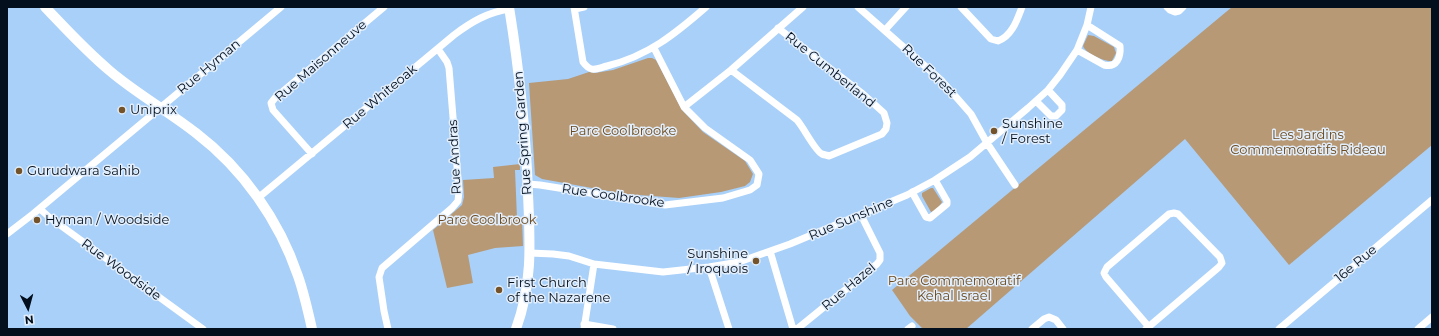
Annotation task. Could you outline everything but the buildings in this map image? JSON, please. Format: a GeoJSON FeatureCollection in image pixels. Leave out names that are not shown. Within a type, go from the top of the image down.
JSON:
{"type":"FeatureCollection","features":[{"type":"Feature","properties":{"kind":"street"},"geometry":{"type":"LineString","coordinates":[[45,7],[105,67],[194,132],[217,151],[238,173],[258,198],[277,229],[294,264],[302,287],[312,329]]}},
{"type":"Feature","properties":{"kind":"street","name":"Rue Hyman"},"geometry":{"type":"LineString","coordinates":[[7,234],[40,209],[281,7]]}},
{"type":"Feature","properties":{"kind":"street","name":"Rue Maisonneuve"},"geometry":{"type":"LineString","coordinates":[[312,154],[273,110],[271,103],[275,98],[384,7]]}},
{"type":"Feature","properties":{"kind":"street"},"geometry":{"type":"LineString","coordinates":[[584,7],[575,8],[583,62],[587,68],[593,70],[624,62],[654,48],[673,35],[706,7]]}},
{"type":"Feature","properties":{"kind":"street"},"geometry":{"type":"LineString","coordinates":[[684,107],[731,70],[803,7]]}},
{"type":"Feature","properties":{"kind":"street","name":"Rue Forest"},"geometry":{"type":"LineString","coordinates":[[858,7],[942,81],[971,114],[987,143],[1015,185]]}},
{"type":"Feature","properties":{"kind":"street"},"geometry":{"type":"LineString","coordinates":[[885,30],[906,7]]}},
{"type":"Feature","properties":{"kind":"street"},"geometry":{"type":"LineString","coordinates":[[961,7],[991,39],[998,41],[1008,36],[1022,7]]}},
{"type":"Feature","properties":{"kind":"street","name":"Rue Sunshine"},"geometry":{"type":"LineString","coordinates":[[530,253],[569,256],[594,264],[663,272],[709,267],[739,262],[790,244],[861,215],[935,180],[970,157],[1036,102],[1060,75],[1077,50],[1087,25],[1091,7]]}},
{"type":"Feature","properties":{"kind":"street"},"geometry":{"type":"LineString","coordinates":[[1167,7],[1175,12],[1183,7]]}},
{"type":"Feature","properties":{"kind":"street","name":"Rue Whiteoak"},"geometry":{"type":"LineString","coordinates":[[258,198],[454,35],[474,21],[494,12],[510,8]]}},
{"type":"Feature","properties":{"kind":"street","name":"Rue Spring Garden"},"geometry":{"type":"LineString","coordinates":[[510,8],[521,95],[528,184],[530,253],[527,293],[516,329]]}},
{"type":"Feature","properties":{"kind":"street"},"geometry":{"type":"LineString","coordinates":[[1077,50],[1104,65],[1109,66],[1113,65],[1120,57],[1120,46],[1087,25]]}},
{"type":"Feature","properties":{"kind":"street","name":"Rue Cumberland"},"geometry":{"type":"LineString","coordinates":[[731,70],[797,120],[804,128],[816,149],[822,154],[829,156],[882,134],[887,123],[884,113],[863,94],[778,28]]}},
{"type":"Feature","properties":{"kind":"street","name":"Rue Coolbrooke"},"geometry":{"type":"LineString","coordinates":[[528,184],[543,185],[665,205],[723,198],[750,190],[757,185],[758,174],[750,160],[705,128],[684,107],[654,48]]}},
{"type":"Feature","properties":{"kind":"street","name":"Rue Andras"},"geometry":{"type":"LineString","coordinates":[[388,329],[379,277],[382,268],[452,208],[458,201],[459,192],[449,68],[447,62],[438,49]]}},
{"type":"Feature","properties":{"kind":"street"},"geometry":{"type":"LineString","coordinates":[[1036,102],[1051,116],[1056,116],[1062,110],[1062,105],[1048,90]]}},
{"type":"Feature","properties":{"kind":"street"},"geometry":{"type":"LineString","coordinates":[[912,192],[926,217],[930,218],[947,204],[947,201],[935,180]]}},
{"type":"Feature","properties":{"kind":"street","name":"16e Rue"},"geometry":{"type":"LineString","coordinates":[[1279,329],[1432,200]]}},
{"type":"Feature","properties":{"kind":"street","name":"Rue Woodside"},"geometry":{"type":"LineString","coordinates":[[40,209],[203,329]]}},
{"type":"Feature","properties":{"kind":"street"},"geometry":{"type":"LineString","coordinates":[[1174,213],[1178,214],[1220,257],[1222,263],[1148,328],[1104,273],[1106,267],[1169,214],[1174,213]]}},
{"type":"Feature","properties":{"kind":"street","name":"Rue Hazel"},"geometry":{"type":"LineString","coordinates":[[797,329],[880,260],[880,253],[861,215]]}},
{"type":"Feature","properties":{"kind":"street"},"geometry":{"type":"LineString","coordinates":[[770,251],[793,329]]}},
{"type":"Feature","properties":{"kind":"street"},"geometry":{"type":"LineString","coordinates":[[594,264],[584,326],[613,329]]}},
{"type":"Feature","properties":{"kind":"street"},"geometry":{"type":"LineString","coordinates":[[709,267],[729,329]]}},
{"type":"Feature","properties":{"kind":"street"},"geometry":{"type":"LineString","coordinates":[[1032,329],[1044,319],[1049,317],[1056,320],[1063,329]]}},
{"type":"Feature","properties":{"kind":"street"},"geometry":{"type":"LineString","coordinates":[[1418,329],[1432,317]]}},
{"type":"Feature","properties":{"kind":"green space"},"geometry":{"type":"Polygon","coordinates":[[[1232,7],[1432,7],[1432,145],[1289,265],[1185,139],[966,329],[923,329],[910,316],[892,290],[1232,7]]]}},
{"type":"Feature","properties":{"kind":"green space"},"geometry":{"type":"Polygon","coordinates":[[[1088,35],[1094,36],[1114,47],[1116,53],[1112,61],[1096,56],[1085,49],[1083,46],[1088,35]]]}},
{"type":"Feature","properties":{"kind":"green space","name":"Parc Coolbrooke"},"geometry":{"type":"Polygon","coordinates":[[[648,58],[656,60],[682,110],[703,132],[745,161],[753,174],[750,182],[745,186],[721,192],[679,198],[625,194],[542,179],[535,175],[529,83],[568,79],[589,72],[595,73],[613,70],[648,58]]]}},
{"type":"Feature","properties":{"kind":"green space","name":"Parc Coolbrook"},"geometry":{"type":"Polygon","coordinates":[[[520,164],[520,170],[515,170],[517,218],[522,218],[523,246],[495,248],[468,255],[473,283],[447,288],[433,230],[462,205],[464,197],[463,180],[494,178],[493,167],[520,164]]]}},
{"type":"Feature","properties":{"kind":"green space"},"geometry":{"type":"Polygon","coordinates":[[[933,188],[942,202],[935,211],[931,212],[922,196],[922,193],[933,188]]]}},
{"type":"Feature","properties":{"kind":"place","name":"Uniprix"},"geometry":{"type":"Point","coordinates":[122,110]}},
{"type":"Feature","properties":{"kind":"place","name":"Sunshine / Forest"},"geometry":{"type":"Point","coordinates":[994,131]}},
{"type":"Feature","properties":{"kind":"place","name":"Gurudwara Sahib"},"geometry":{"type":"Point","coordinates":[19,171]}},
{"type":"Feature","properties":{"kind":"place","name":"Hyman / Woodside"},"geometry":{"type":"Point","coordinates":[37,220]}},
{"type":"Feature","properties":{"kind":"place","name":"Sunshine / Iroquois"},"geometry":{"type":"Point","coordinates":[756,261]}},
{"type":"Feature","properties":{"kind":"place","name":"First Church of the Nazarene"},"geometry":{"type":"Point","coordinates":[499,290]}},
{"type":"Feature","properties":{"kind":"park label","name":"Les Jardins Commemoratifs Rideau"},"geometry":{"type":"Point","coordinates":[1308,142]}},
{"type":"Feature","properties":{"kind":"park label","name":"Parc Commemoratif Kehal Israel"},"geometry":{"type":"Point","coordinates":[954,288]}}]}
